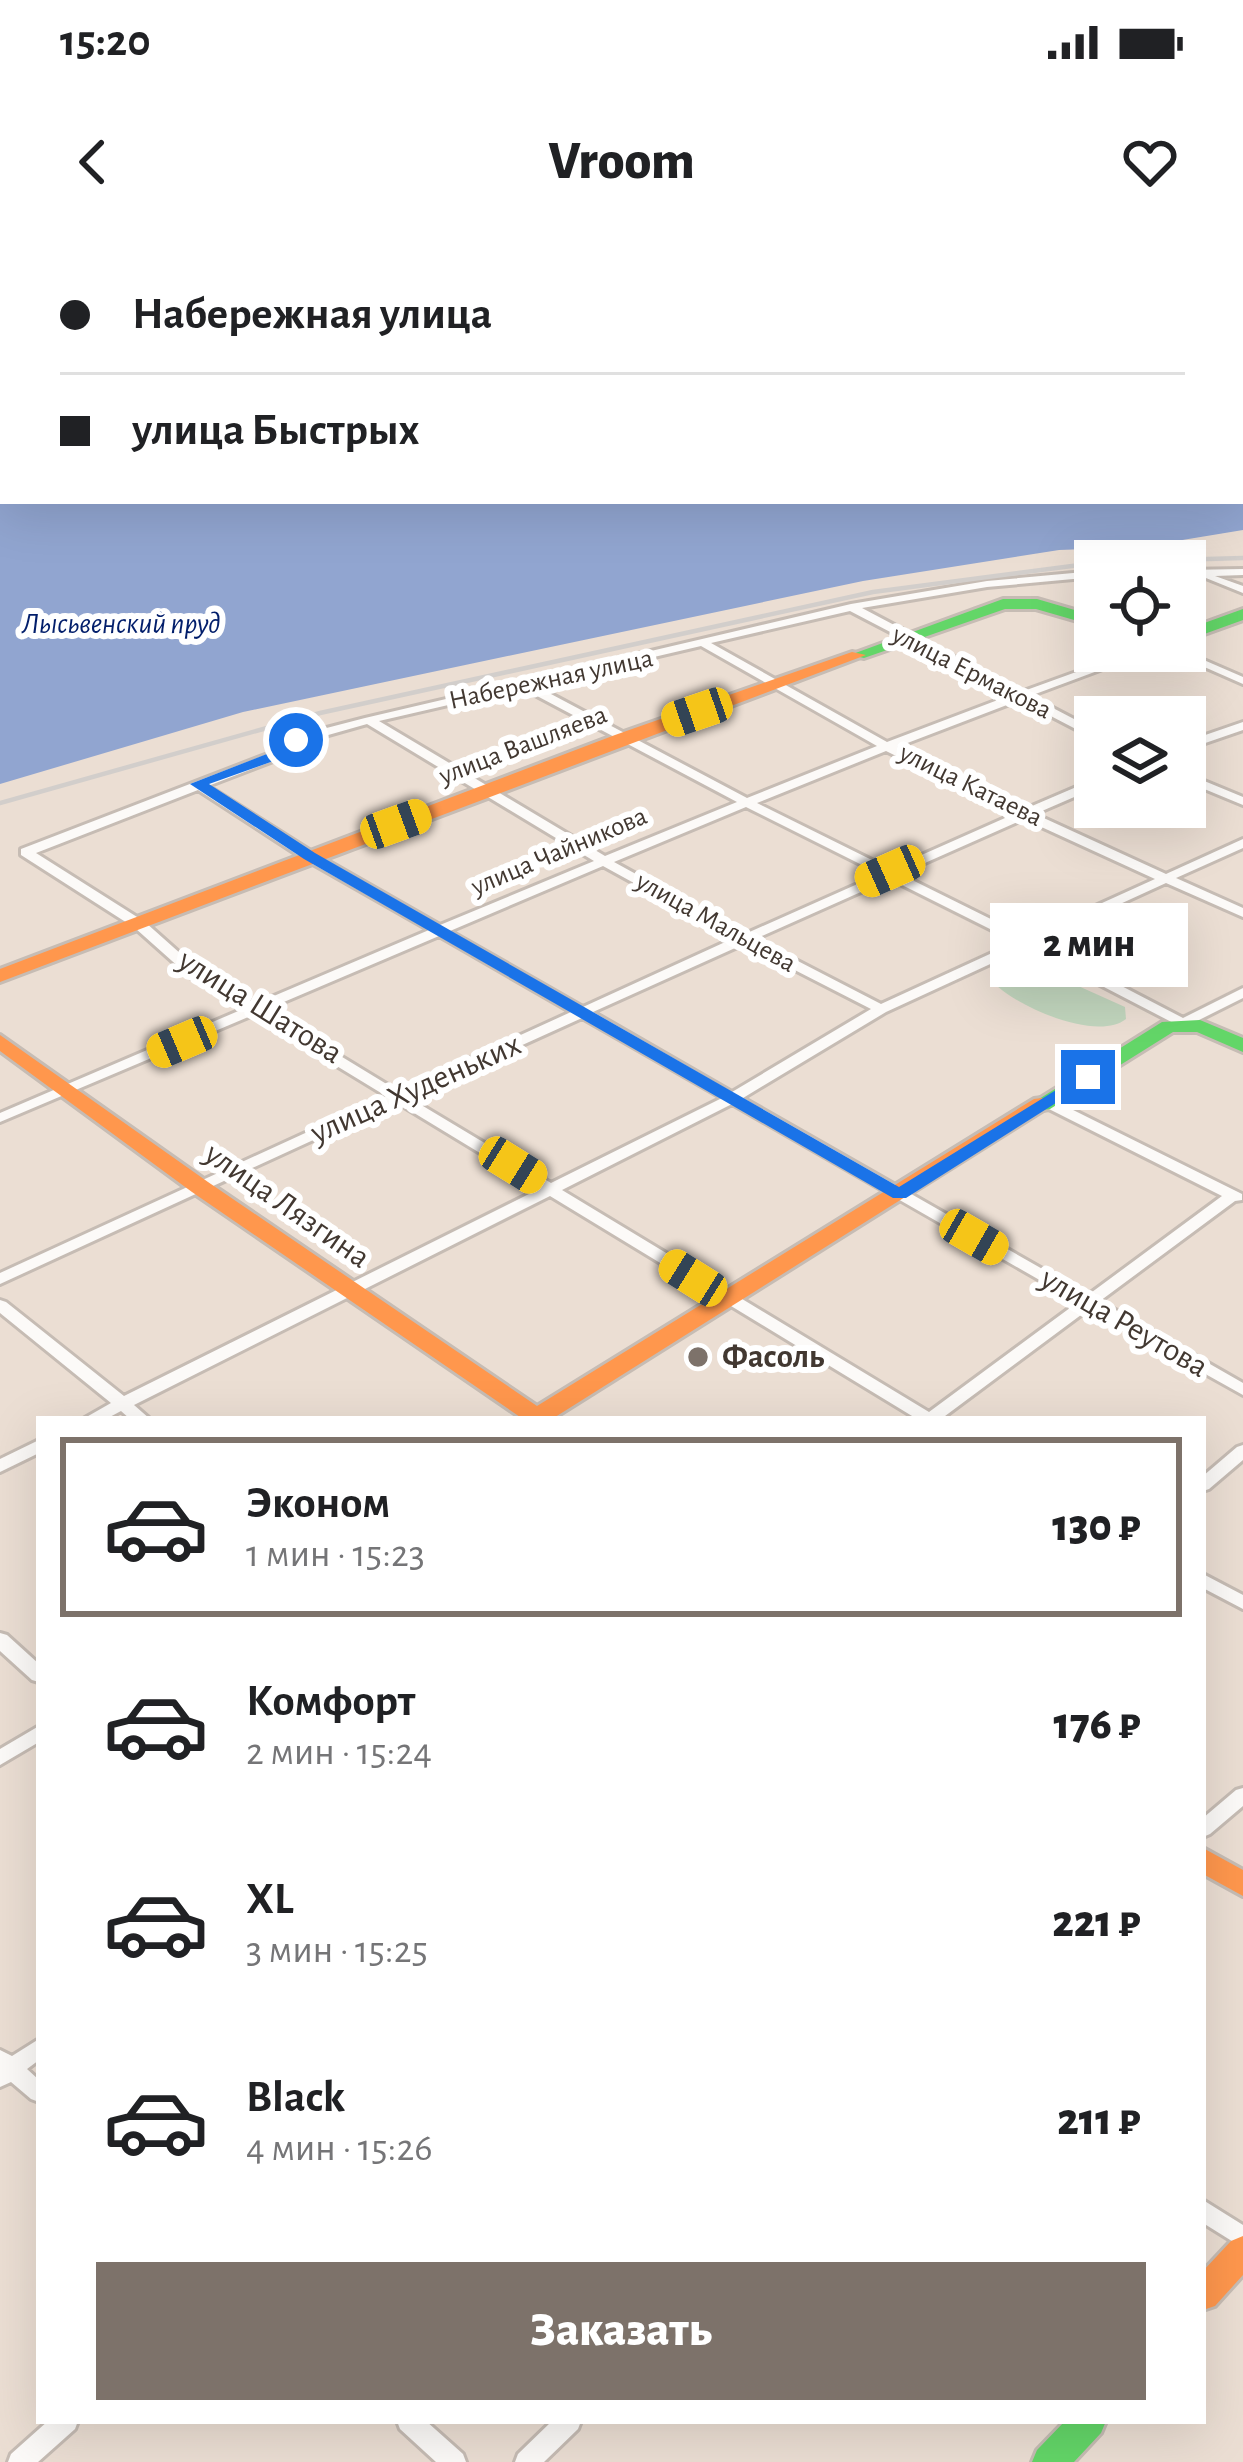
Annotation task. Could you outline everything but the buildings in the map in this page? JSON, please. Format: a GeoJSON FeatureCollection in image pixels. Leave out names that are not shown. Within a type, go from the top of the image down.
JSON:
{"type":"FeatureCollection","features":[{"type":"Feature","properties":{"kind":"street"},"geometry":{"type":"LineString","coordinates":[[1206,573],[1243,572]]}},
{"type":"Feature","properties":{"kind":"street","name":"Набережная улица"},"geometry":{"type":"LineString","coordinates":[[26,852],[277,755],[296,740],[369,720],[850,607],[988,584],[1074,576]]}},
{"type":"Feature","properties":{"kind":"street"},"geometry":{"type":"LineString","coordinates":[[1206,578],[1243,590]]}},
{"type":"Feature","properties":{"kind":"street","name":"улица Вашляева"},"geometry":{"type":"LineString","coordinates":[[0,976],[621,739],[1003,604],[1037,604],[1074,615]]}},
{"type":"Feature","properties":{"kind":"street","name":"улица Ермакова"},"geometry":{"type":"LineString","coordinates":[[850,607],[1074,725]]}},
{"type":"Feature","properties":{"kind":"street"},"geometry":{"type":"LineString","coordinates":[[1206,629],[1243,614]]}},
{"type":"Feature","properties":{"kind":"street","name":"улица Катаева"},"geometry":{"type":"LineString","coordinates":[[705,644],[772,686],[893,748],[1243,913]]}},
{"type":"Feature","properties":{"kind":"street"},"geometry":{"type":"LineString","coordinates":[[1206,665],[1243,681]]}},
{"type":"Feature","properties":{"kind":"street","name":"улица Чайникова"},"geometry":{"type":"LineString","coordinates":[[0,1118],[752,803],[1085,672]]}},
{"type":"Feature","properties":{"kind":"street"},"geometry":{"type":"LineString","coordinates":[[526,685],[621,739],[1030,940],[1183,1024],[1243,1046]]}},
{"type":"Feature","properties":{"kind":"street","name":"улица Мальцева"},"geometry":{"type":"LineString","coordinates":[[369,720],[483,793],[740,938],[880,1009]]}},
{"type":"Feature","properties":{"kind":"street"},"geometry":{"type":"LineString","coordinates":[[1206,738],[1243,725]]}},
{"type":"Feature","properties":{"kind":"street","name":"улица Реутова"},"geometry":{"type":"LineString","coordinates":[[197,784],[309,856],[1243,1390]]}},
{"type":"Feature","properties":{"kind":"street"},"geometry":{"type":"LineString","coordinates":[[1206,786],[1243,801]]}},
{"type":"Feature","properties":{"kind":"street","name":"улица Худеньких"},"geometry":{"type":"LineString","coordinates":[[0,1279],[584,1015],[740,938],[1074,792]]}},
{"type":"Feature","properties":{"kind":"street"},"geometry":{"type":"LineString","coordinates":[[98,1416],[731,1099],[880,1009],[1243,843]]}},
{"type":"Feature","properties":{"kind":"street","name":"улица Шатова"},"geometry":{"type":"LineString","coordinates":[[26,852],[140,925],[195,974],[401,1094],[728,1301],[924,1416]]}},
{"type":"Feature","properties":{"kind":"street"},"geometry":{"type":"LineString","coordinates":[[540,1416],[1169,1026],[1183,1024],[1243,992]]}},
{"type":"Feature","properties":{"kind":"street","name":"улица Лязгина"},"geometry":{"type":"LineString","coordinates":[[0,1041],[200,1187],[534,1416]]}},
{"type":"Feature","properties":{"kind":"street"},"geometry":{"type":"LineString","coordinates":[[933,1416],[1238,1197],[1048,1102]]}},
{"type":"Feature","properties":{"kind":"street"},"geometry":{"type":"LineString","coordinates":[[0,1306],[137,1416]]}},
{"type":"Feature","properties":{"kind":"street"},"geometry":{"type":"LineString","coordinates":[[0,1466],[36,1448]]}},
{"type":"Feature","properties":{"kind":"street"},"geometry":{"type":"LineString","coordinates":[[1206,1482],[1243,1451]]}},
{"type":"Feature","properties":{"kind":"street"},"geometry":{"type":"LineString","coordinates":[[1206,1582],[1243,1603]]}},
{"type":"Feature","properties":{"kind":"street"},"geometry":{"type":"LineString","coordinates":[[0,1640],[36,1672]]}},
{"type":"Feature","properties":{"kind":"street"},"geometry":{"type":"LineString","coordinates":[[0,1758],[36,1735]]}},
{"type":"Feature","properties":{"kind":"street"},"geometry":{"type":"LineString","coordinates":[[1206,1826],[1243,1795]]}},
{"type":"Feature","properties":{"kind":"street"},"geometry":{"type":"LineString","coordinates":[[1206,1861],[1243,1885]]}},
{"type":"Feature","properties":{"kind":"street"},"geometry":{"type":"LineString","coordinates":[[36,2050],[4,2068],[36,2090]]}},
{"type":"Feature","properties":{"kind":"street"},"geometry":{"type":"LineString","coordinates":[[1206,2212],[1243,2238]]}},
{"type":"Feature","properties":{"kind":"street"},"geometry":{"type":"LineString","coordinates":[[1206,2291],[1243,2251]]}},
{"type":"Feature","properties":{"kind":"street"},"geometry":{"type":"LineString","coordinates":[[20,2462],[63,2424]]}},
{"type":"Feature","properties":{"kind":"street"},"geometry":{"type":"LineString","coordinates":[[412,2424],[454,2462]]}},
{"type":"Feature","properties":{"kind":"street"},"geometry":{"type":"LineString","coordinates":[[527,2462],[566,2424]]}},
{"type":"Feature","properties":{"kind":"street"},"geometry":{"type":"LineString","coordinates":[[1050,2462],[1085,2424]]}},
{"type":"Feature","properties":{"kind":"green space"},"geometry":{"type":"Polygon","coordinates":[[[1036,967],[1125,1007],[1126,1019],[1096,1026],[1058,1019],[1020,1002],[994,983],[1004,968],[1036,967]]]}},
{"type":"Feature","properties":{"kind":"water","name":"Лысьвенский пруд"},"geometry":{"type":"Polygon","coordinates":[[[0,504],[1243,504],[1243,530],[1182,540],[1074,540],[1074,549],[863,581],[243,712],[0,784],[0,504]]]}},
{"type":"Feature","properties":{"kind":"railway"},"geometry":{"type":"LineString","coordinates":[[1206,559],[1243,558]]}},
{"type":"Feature","properties":{"kind":"railway"},"geometry":{"type":"LineString","coordinates":[[0,803],[320,713],[873,592],[1074,566]]}},
{"type":"Feature","properties":{"kind":"traffic: fast"},"geometry":{"type":"LineString","coordinates":[[858,655],[1003,604],[1037,604],[1074,615]]}},
{"type":"Feature","properties":{"kind":"traffic: fast"},"geometry":{"type":"LineString","coordinates":[[1206,628],[1243,614]]}},
{"type":"Feature","properties":{"kind":"traffic: fast"},"geometry":{"type":"LineString","coordinates":[[1042,1104],[1169,1026],[1200,1026],[1243,1046]]}},
{"type":"Feature","properties":{"kind":"traffic: fast"},"geometry":{"type":"LineString","coordinates":[[1050,2462],[1085,2424]]}},
{"type":"Feature","properties":{"kind":"traffic: slow"},"geometry":{"type":"LineString","coordinates":[[0,976],[621,739],[858,655]]}},
{"type":"Feature","properties":{"kind":"traffic: slow"},"geometry":{"type":"LineString","coordinates":[[0,1041],[200,1187],[536,1416]]}},
{"type":"Feature","properties":{"kind":"traffic: slow"},"geometry":{"type":"LineString","coordinates":[[539,1416],[1042,1104]]}},
{"type":"Feature","properties":{"kind":"traffic: slow"},"geometry":{"type":"LineString","coordinates":[[1206,1861],[1243,1885]]}},
{"type":"Feature","properties":{"kind":"traffic: slow"},"geometry":{"type":"LineString","coordinates":[[1206,2292],[1243,2251]]}},
{"type":"Feature","properties":{"kind":"place","name":"Фасоль"},"geometry":{"type":"Point","coordinates":[698,1357]}},
{"type":"Feature","properties":{"kind":"route"},"geometry":{"type":"LineString","coordinates":[[296,740],[277,755],[197,784],[309,856],[899,1194],[1088,1077]]}}]}
